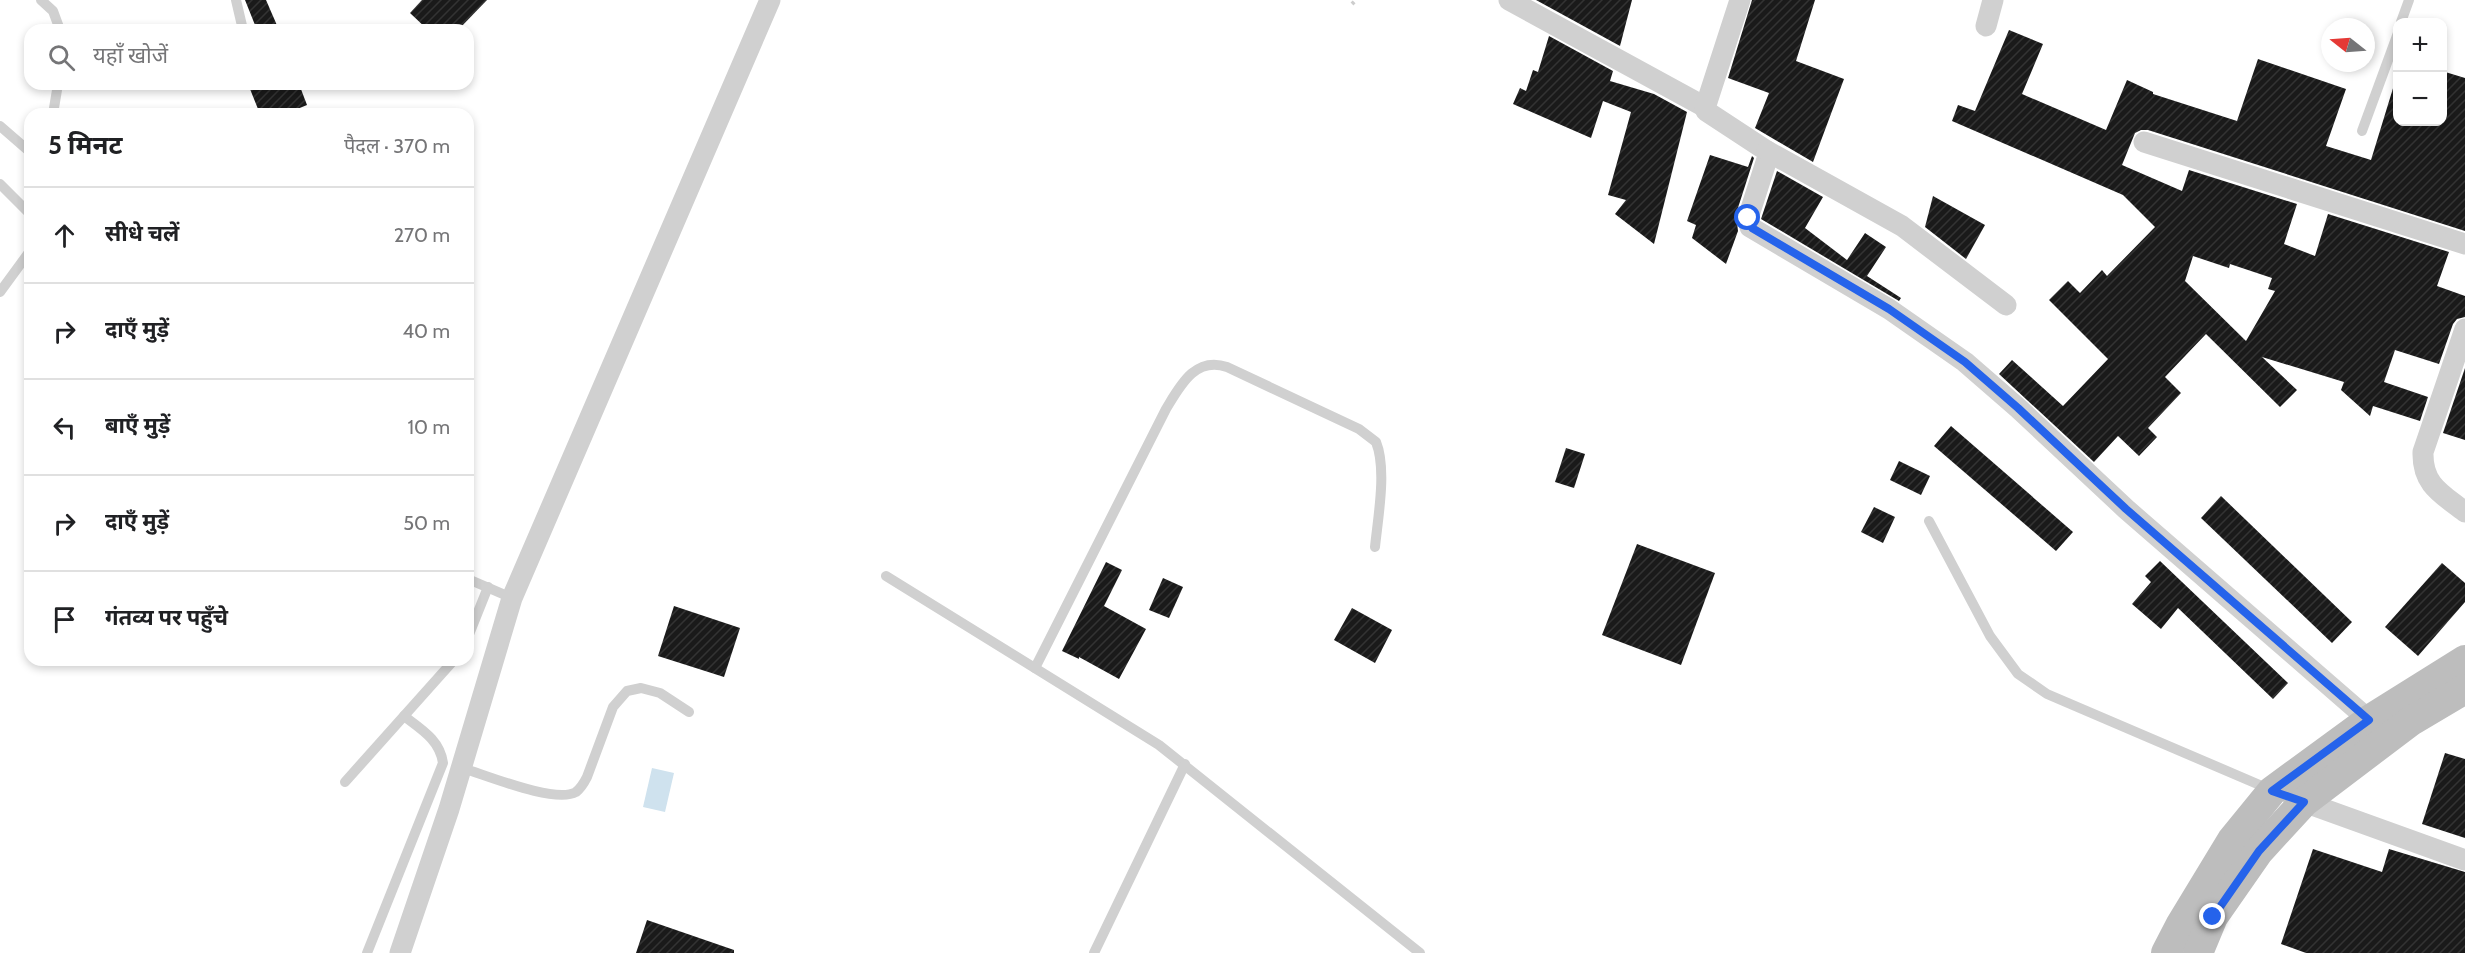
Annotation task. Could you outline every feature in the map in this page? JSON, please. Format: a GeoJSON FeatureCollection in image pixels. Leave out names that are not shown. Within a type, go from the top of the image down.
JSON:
{"type":"FeatureCollection","features":[{"type":"Feature","properties":{"kind":"main road"},"geometry":{"type":"LineString","coordinates":[[2166,953],[2232,840],[2272,791],[2369,720],[2465,660]]}},
{"type":"Feature","properties":{"kind":"main road"},"geometry":{"type":"LineString","coordinates":[[2198,953],[2213,917],[2259,851],[2304,802],[2411,721],[2465,689]]}},
{"type":"Feature","properties":{"kind":"street"},"geometry":{"type":"LineString","coordinates":[[400,953],[462,768],[512,598],[770,0]]}},
{"type":"Feature","properties":{"kind":"street"},"geometry":{"type":"LineString","coordinates":[[1509,0],[1705,107],[1706,111],[1767,151],[1902,226],[2006,305]]}},
{"type":"Feature","properties":{"kind":"street"},"geometry":{"type":"LineString","coordinates":[[1705,107],[1740,0]]}},
{"type":"Feature","properties":{"kind":"street"},"geometry":{"type":"LineString","coordinates":[[1986,26],[1993,0]]}},
{"type":"Feature","properties":{"kind":"street"},"geometry":{"type":"LineString","coordinates":[[2144,142],[2465,244]]}},
{"type":"Feature","properties":{"kind":"street"},"geometry":{"type":"LineString","coordinates":[[1767,151],[1768,156],[1748,218],[1750,227],[1889,309],[1965,362],[2126,509],[2369,720]]}},
{"type":"Feature","properties":{"kind":"street"},"geometry":{"type":"LineString","coordinates":[[2465,329],[2423,452],[2423,466],[2427,479],[2465,512]]}},
{"type":"Feature","properties":{"kind":"street"},"geometry":{"type":"LineString","coordinates":[[2272,791],[2465,860]]}},
{"type":"Feature","properties":{"kind":"lane"},"geometry":{"type":"LineString","coordinates":[[41,0],[53,11],[58,24]]}},
{"type":"Feature","properties":{"kind":"lane"},"geometry":{"type":"LineString","coordinates":[[236,0],[242,24]]}},
{"type":"Feature","properties":{"kind":"lane"},"geometry":{"type":"LineString","coordinates":[[2402,18],[2409,0]]}},
{"type":"Feature","properties":{"kind":"lane"},"geometry":{"type":"LineString","coordinates":[[2362,131],[2393,44]]}},
{"type":"Feature","properties":{"kind":"lane"},"geometry":{"type":"LineString","coordinates":[[54,108],[57,90]]}},
{"type":"Feature","properties":{"kind":"lane"},"geometry":{"type":"LineString","coordinates":[[0,126],[24,147]]}},
{"type":"Feature","properties":{"kind":"lane"},"geometry":{"type":"LineString","coordinates":[[0,184],[24,208]]}},
{"type":"Feature","properties":{"kind":"lane"},"geometry":{"type":"LineString","coordinates":[[0,292],[24,259]]}},
{"type":"Feature","properties":{"kind":"lane"},"geometry":{"type":"LineString","coordinates":[[1035,668],[1166,409],[1187,377],[1205,365],[1219,364],[1227,367],[1359,429],[1376,442],[1380,459],[1375,547]]}},
{"type":"Feature","properties":{"kind":"lane"},"geometry":{"type":"LineString","coordinates":[[1929,521],[1990,636],[2018,674],[2047,694],[2272,791]]}},
{"type":"Feature","properties":{"kind":"lane"},"geometry":{"type":"LineString","coordinates":[[886,576],[1185,764],[1420,953]]}},
{"type":"Feature","properties":{"kind":"lane"},"geometry":{"type":"LineString","coordinates":[[474,581],[512,598]]}},
{"type":"Feature","properties":{"kind":"lane"},"geometry":{"type":"LineString","coordinates":[[474,622],[488,587]]}},
{"type":"Feature","properties":{"kind":"lane"},"geometry":{"type":"LineString","coordinates":[[345,782],[449,666]]}},
{"type":"Feature","properties":{"kind":"lane"},"geometry":{"type":"LineString","coordinates":[[462,768],[546,794],[574,793],[582,787],[587,777],[613,706],[627,691],[641,688],[660,693],[689,712]]}},
{"type":"Feature","properties":{"kind":"lane"},"geometry":{"type":"LineString","coordinates":[[367,953],[443,763],[442,754],[430,737],[404,716]]}},
{"type":"Feature","properties":{"kind":"lane"},"geometry":{"type":"LineString","coordinates":[[1094,953],[1185,764]]}},
{"type":"Feature","properties":{"kind":"path"},"geometry":{"type":"LineString","coordinates":[[1352,4],[1356,0]]}},
{"type":"Feature","properties":{"kind":"water"},"geometry":{"type":"Polygon","coordinates":[[[652,768],[674,773],[665,812],[643,807],[652,768]]]}},
{"type":"Feature","properties":{"kind":"building"},"geometry":{"type":"Polygon","coordinates":[[[245,0],[266,0],[276,24],[255,24],[245,0]]]}},
{"type":"Feature","properties":{"kind":"building"},"geometry":{"type":"Polygon","coordinates":[[[422,0],[487,0],[464,24],[422,24],[410,13],[422,0]]]}},
{"type":"Feature","properties":{"kind":"building"},"geometry":{"type":"Polygon","coordinates":[[[1536,0],[1632,0],[1620,46],[1536,0]]]}},
{"type":"Feature","properties":{"kind":"building"},"geometry":{"type":"Polygon","coordinates":[[[1752,0],[1815,0],[1796,61],[1844,79],[1813,162],[1755,128],[1769,93],[1728,78],[1752,0]]]}},
{"type":"Feature","properties":{"kind":"building"},"geometry":{"type":"Polygon","coordinates":[[[2009,30],[2043,44],[2022,94],[2106,130],[2127,80],[2153,94],[2237,121],[2258,59],[2346,89],[2326,146],[2371,160],[2393,88],[2393,126],[2447,126],[2447,73],[2465,78],[2465,231],[2148,130],[2135,133],[2122,165],[2182,191],[2189,170],[2297,204],[2284,244],[2315,256],[2328,214],[2449,252],[2437,286],[2465,296],[2465,317],[2457,319],[2453,324],[2439,364],[2395,350],[2384,382],[2428,397],[2420,421],[2373,406],[2370,416],[2341,390],[2344,382],[2262,357],[2297,390],[2280,407],[2206,334],[2165,377],[2181,393],[2148,428],[2157,437],[2139,456],[2118,436],[2094,462],[1999,374],[2012,360],[2063,406],[2108,359],[2049,300],[2068,281],[2080,293],[2102,270],[2107,276],[2155,227],[2123,195],[1952,121],[1958,105],[1975,111],[2009,30]],[[2193,256],[2185,281],[2246,341],[2275,291],[2268,289],[2272,278],[2230,264],[2229,268],[2193,256]]]}},
{"type":"Feature","properties":{"kind":"building"},"geometry":{"type":"Polygon","coordinates":[[[1549,36],[1613,71],[1610,81],[1654,94],[1687,112],[1654,244],[1615,214],[1626,200],[1608,195],[1631,112],[1603,101],[1591,138],[1513,104],[1520,88],[1526,91],[1533,70],[1538,72],[1549,36]]]}},
{"type":"Feature","properties":{"kind":"building"},"geometry":{"type":"Polygon","coordinates":[[[250,90],[301,90],[307,105],[300,108],[258,108],[250,90]]]}},
{"type":"Feature","properties":{"kind":"building"},"geometry":{"type":"Polygon","coordinates":[[[1710,155],[1748,167],[1752,156],[1754,158],[1736,214],[1738,231],[1726,264],[1692,238],[1696,225],[1687,221],[1710,155]]]}},
{"type":"Feature","properties":{"kind":"building"},"geometry":{"type":"Polygon","coordinates":[[[1777,171],[1823,197],[1805,228],[1847,260],[1865,233],[1886,247],[1867,276],[1901,298],[1899,301],[1761,219],[1777,171]]]}},
{"type":"Feature","properties":{"kind":"building"},"geometry":{"type":"Polygon","coordinates":[[[1933,196],[1985,225],[1966,259],[1925,227],[1933,196]]]}},
{"type":"Feature","properties":{"kind":"building"},"geometry":{"type":"Polygon","coordinates":[[[2465,368],[2465,440],[2443,433],[2465,368]]]}},
{"type":"Feature","properties":{"kind":"building"},"geometry":{"type":"Polygon","coordinates":[[[1951,426],[2073,532],[2056,551],[1934,446],[1951,426]]]}},
{"type":"Feature","properties":{"kind":"building"},"geometry":{"type":"Polygon","coordinates":[[[1566,448],[1585,454],[1574,488],[1555,482],[1566,448]]]}},
{"type":"Feature","properties":{"kind":"building"},"geometry":{"type":"Polygon","coordinates":[[[1899,461],[1930,476],[1921,495],[1890,480],[1899,461]]]}},
{"type":"Feature","properties":{"kind":"building"},"geometry":{"type":"Polygon","coordinates":[[[2221,496],[2352,622],[2332,643],[2201,518],[2221,496]]]}},
{"type":"Feature","properties":{"kind":"building"},"geometry":{"type":"Polygon","coordinates":[[[1874,507],[1895,517],[1883,543],[1861,532],[1874,507]]]}},
{"type":"Feature","properties":{"kind":"building"},"geometry":{"type":"Polygon","coordinates":[[[1637,544],[1715,573],[1681,665],[1602,635],[1637,544]]]}},
{"type":"Feature","properties":{"kind":"building"},"geometry":{"type":"Polygon","coordinates":[[[2160,561],[2288,683],[2273,699],[2178,608],[2161,629],[2132,604],[2151,582],[2145,576],[2160,561]]]}},
{"type":"Feature","properties":{"kind":"building"},"geometry":{"type":"Polygon","coordinates":[[[1106,562],[1122,570],[1104,606],[1146,629],[1119,679],[1079,657],[1079,659],[1062,651],[1106,562]]]}},
{"type":"Feature","properties":{"kind":"building"},"geometry":{"type":"Polygon","coordinates":[[[2442,563],[2465,583],[2465,602],[2418,656],[2385,627],[2442,563]]]}},
{"type":"Feature","properties":{"kind":"building"},"geometry":{"type":"Polygon","coordinates":[[[1163,578],[1183,587],[1169,618],[1149,610],[1163,578]]]}},
{"type":"Feature","properties":{"kind":"building"},"geometry":{"type":"Polygon","coordinates":[[[674,606],[740,628],[724,677],[658,656],[674,606]]]}},
{"type":"Feature","properties":{"kind":"building"},"geometry":{"type":"Polygon","coordinates":[[[1352,608],[1392,630],[1375,663],[1334,640],[1352,608]]]}},
{"type":"Feature","properties":{"kind":"building"},"geometry":{"type":"Polygon","coordinates":[[[2445,753],[2465,759],[2465,838],[2422,824],[2445,753]]]}},
{"type":"Feature","properties":{"kind":"building"},"geometry":{"type":"Polygon","coordinates":[[[2313,849],[2382,872],[2389,849],[2465,872],[2465,953],[2306,953],[2281,944],[2313,849]]]}},
{"type":"Feature","properties":{"kind":"building"},"geometry":{"type":"Polygon","coordinates":[[[647,920],[734,950],[734,953],[636,953],[647,920]]]}},
{"type":"Feature","properties":{"kind":"route"},"geometry":{"type":"LineString","coordinates":[[1748,218],[1752,228],[1889,309],[1965,362],[2126,509],[2369,720],[2272,791],[2304,802],[2259,851],[2213,917]]}}]}
